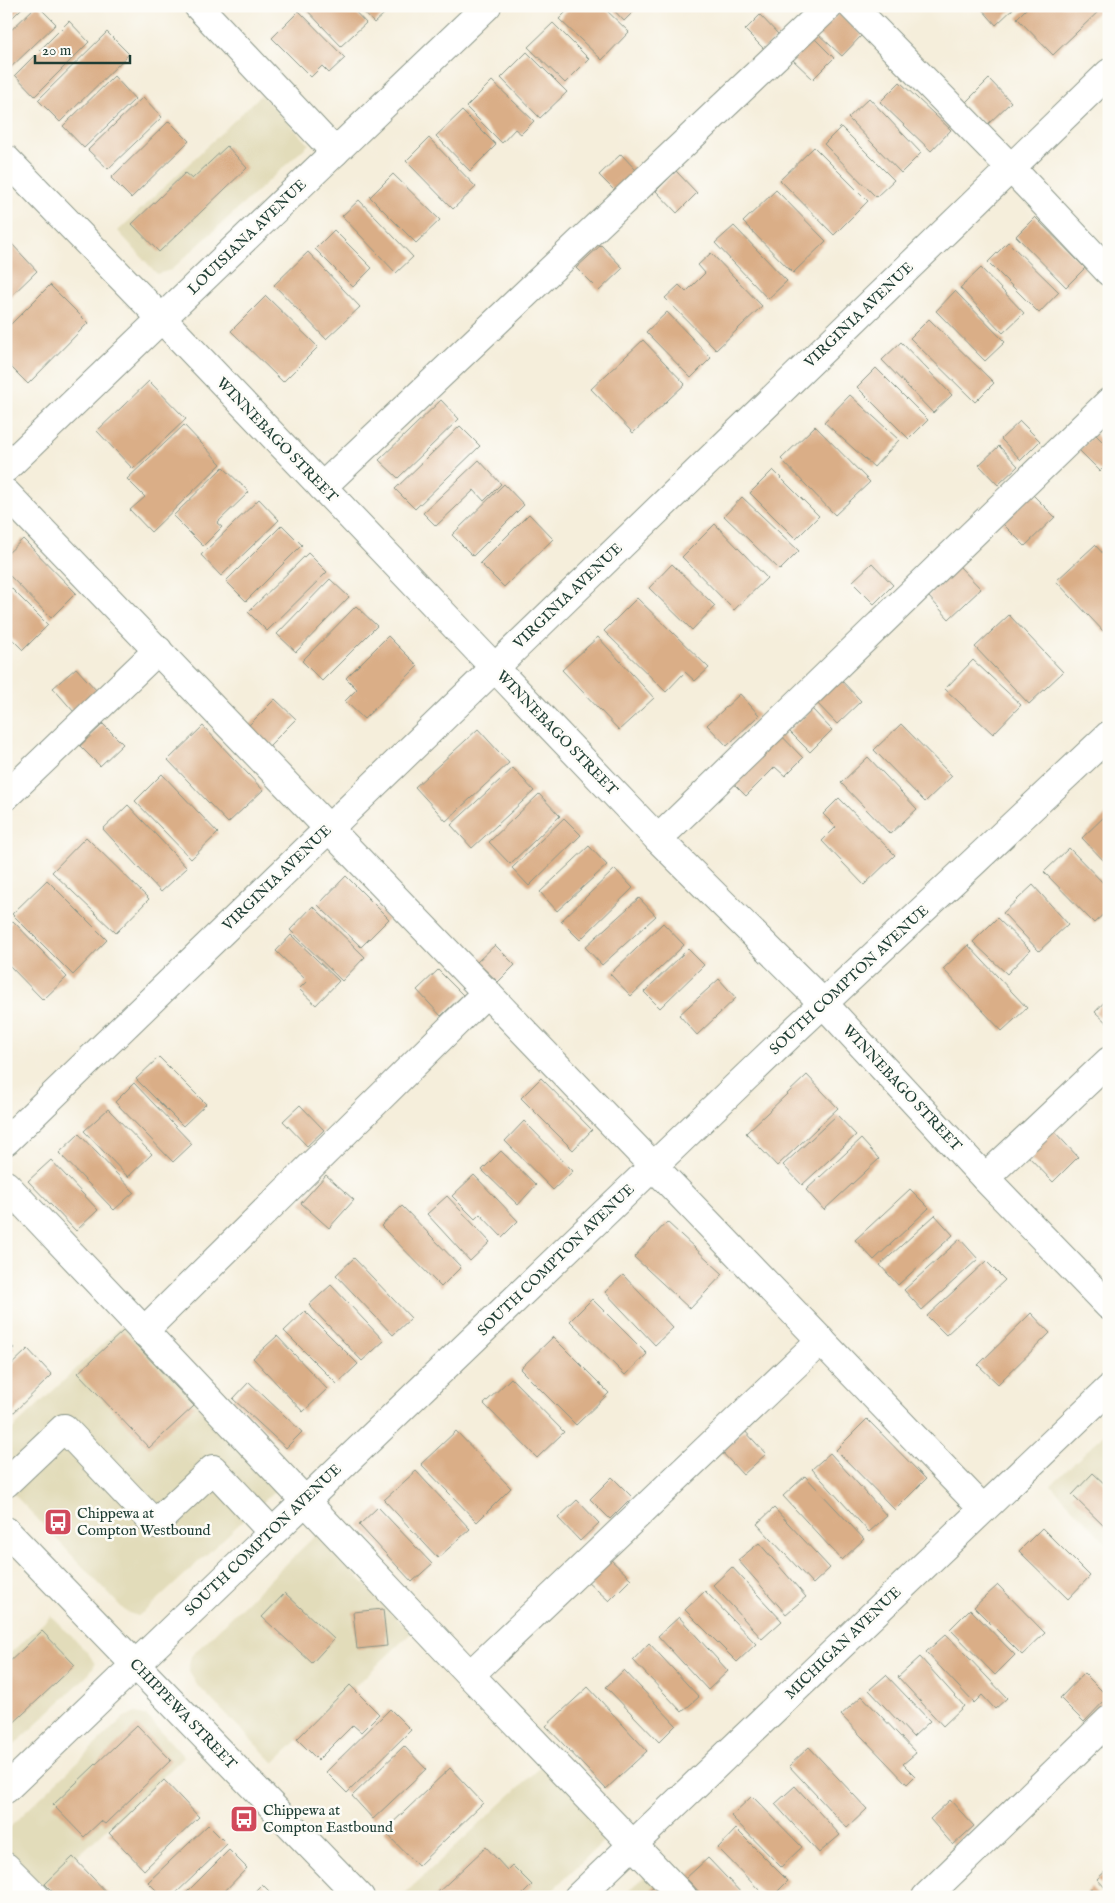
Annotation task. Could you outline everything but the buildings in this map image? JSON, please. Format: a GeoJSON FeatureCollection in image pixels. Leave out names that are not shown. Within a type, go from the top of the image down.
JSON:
{"type":"FeatureCollection","features":[{"type":"Feature","properties":{"kind":"street"},"geometry":{"type":"LineString","coordinates":[[198,6],[335,152]]}},
{"type":"Feature","properties":{"kind":"street","name":"LOUISIANA AVENUE"},"geometry":{"type":"LineString","coordinates":[[6,468],[487,6]]}},
{"type":"Feature","properties":{"kind":"street"},"geometry":{"type":"LineString","coordinates":[[322,487],[829,6]]}},
{"type":"Feature","properties":{"kind":"street"},"geometry":{"type":"LineString","coordinates":[[852,6],[1011,168],[1109,272]]}},
{"type":"Feature","properties":{"kind":"street","name":"VIRGINIA AVENUE"},"geometry":{"type":"LineString","coordinates":[[6,1141],[1109,73]]}},
{"type":"Feature","properties":{"kind":"street","name":"WINNEBAGO STREET"},"geometry":{"type":"LineString","coordinates":[[6,159],[162,319],[658,839],[823,1004],[985,1178],[1109,1306]]}},
{"type":"Feature","properties":{"kind":"street"},"geometry":{"type":"LineString","coordinates":[[658,839],[1109,402]]}},
{"type":"Feature","properties":{"kind":"street"},"geometry":{"type":"LineString","coordinates":[[6,493],[984,1509]]}},
{"type":"Feature","properties":{"kind":"street"},"geometry":{"type":"LineString","coordinates":[[6,796],[158,650]]}},
{"type":"Feature","properties":{"kind":"street","name":"SOUTH COMPTON AVENUE"},"geometry":{"type":"LineString","coordinates":[[6,1789],[823,1004],[1109,735]]}},
{"type":"Feature","properties":{"kind":"street"},"geometry":{"type":"LineString","coordinates":[[143,1332],[487,992]]}},
{"type":"Feature","properties":{"kind":"street"},"geometry":{"type":"LineString","coordinates":[[985,1178],[1109,1061]]}},
{"type":"Feature","properties":{"kind":"street"},"geometry":{"type":"LineString","coordinates":[[6,1185],[143,1332],[683,1897]]}},
{"type":"Feature","properties":{"kind":"street"},"geometry":{"type":"LineString","coordinates":[[470,1675],[821,1340]]}},
{"type":"Feature","properties":{"kind":"street","name":"MICHIGAN AVENUE"},"geometry":{"type":"LineString","coordinates":[[578,1897],[1109,1389]]}},
{"type":"Feature","properties":{"kind":"street"},"geometry":{"type":"LineString","coordinates":[[6,1483],[64,1428],[155,1524],[213,1469],[272,1532]]}},
{"type":"Feature","properties":{"kind":"street","name":"CHIPPEWA STREET"},"geometry":{"type":"LineString","coordinates":[[6,1531],[360,1897]]}},
{"type":"Feature","properties":{"kind":"street"},"geometry":{"type":"LineString","coordinates":[[926,1897],[1109,1720]]}},
{"type":"Feature","properties":{"kind":"street"},"geometry":{"type":"LineString","coordinates":[[6,1866],[36,1897]]}},
{"type":"Feature","properties":{"kind":"shaded area"},"geometry":{"type":"Polygon","coordinates":[[[261,95],[309,144],[171,270],[157,274],[118,231],[261,95]]]}},
{"type":"Feature","properties":{"kind":"shaded area"},"geometry":{"type":"Polygon","coordinates":[[[123,1325],[277,1489],[138,1616],[126,1612],[6,1486],[6,1435],[123,1325]]]}},
{"type":"Feature","properties":{"kind":"shaded area"},"geometry":{"type":"Polygon","coordinates":[[[1109,1430],[1109,1546],[1051,1485],[1109,1430]]]}},
{"type":"Feature","properties":{"kind":"shaded area"},"geometry":{"type":"Polygon","coordinates":[[[317,1534],[411,1633],[274,1763],[197,1685],[188,1670],[191,1656],[317,1534]]]}},
{"type":"Feature","properties":{"kind":"shaded area"},"geometry":{"type":"Polygon","coordinates":[[[51,1616],[88,1653],[95,1664],[89,1674],[6,1753],[6,1657],[51,1616]]]}},
{"type":"Feature","properties":{"kind":"shaded area"},"geometry":{"type":"Polygon","coordinates":[[[136,1713],[148,1717],[184,1757],[43,1888],[6,1849],[6,1831],[124,1717],[136,1713]]]}},
{"type":"Feature","properties":{"kind":"shaded area"},"geometry":{"type":"Polygon","coordinates":[[[544,1764],[611,1834],[545,1897],[401,1897],[544,1764]]]}},
{"type":"Feature","properties":{"kind":"shaded area"},"geometry":{"type":"Polygon","coordinates":[[[647,1874],[668,1897],[622,1897],[647,1874]]]}},
{"type":"Feature","properties":{"kind":"place","name":"Chippewa at Compton Westbound"},"geometry":{"type":"Point","coordinates":[58,1522]}},
{"type":"Feature","properties":{"kind":"place","name":"Chippewa at Compton Eastbound"},"geometry":{"type":"Point","coordinates":[244,1819]}}]}
